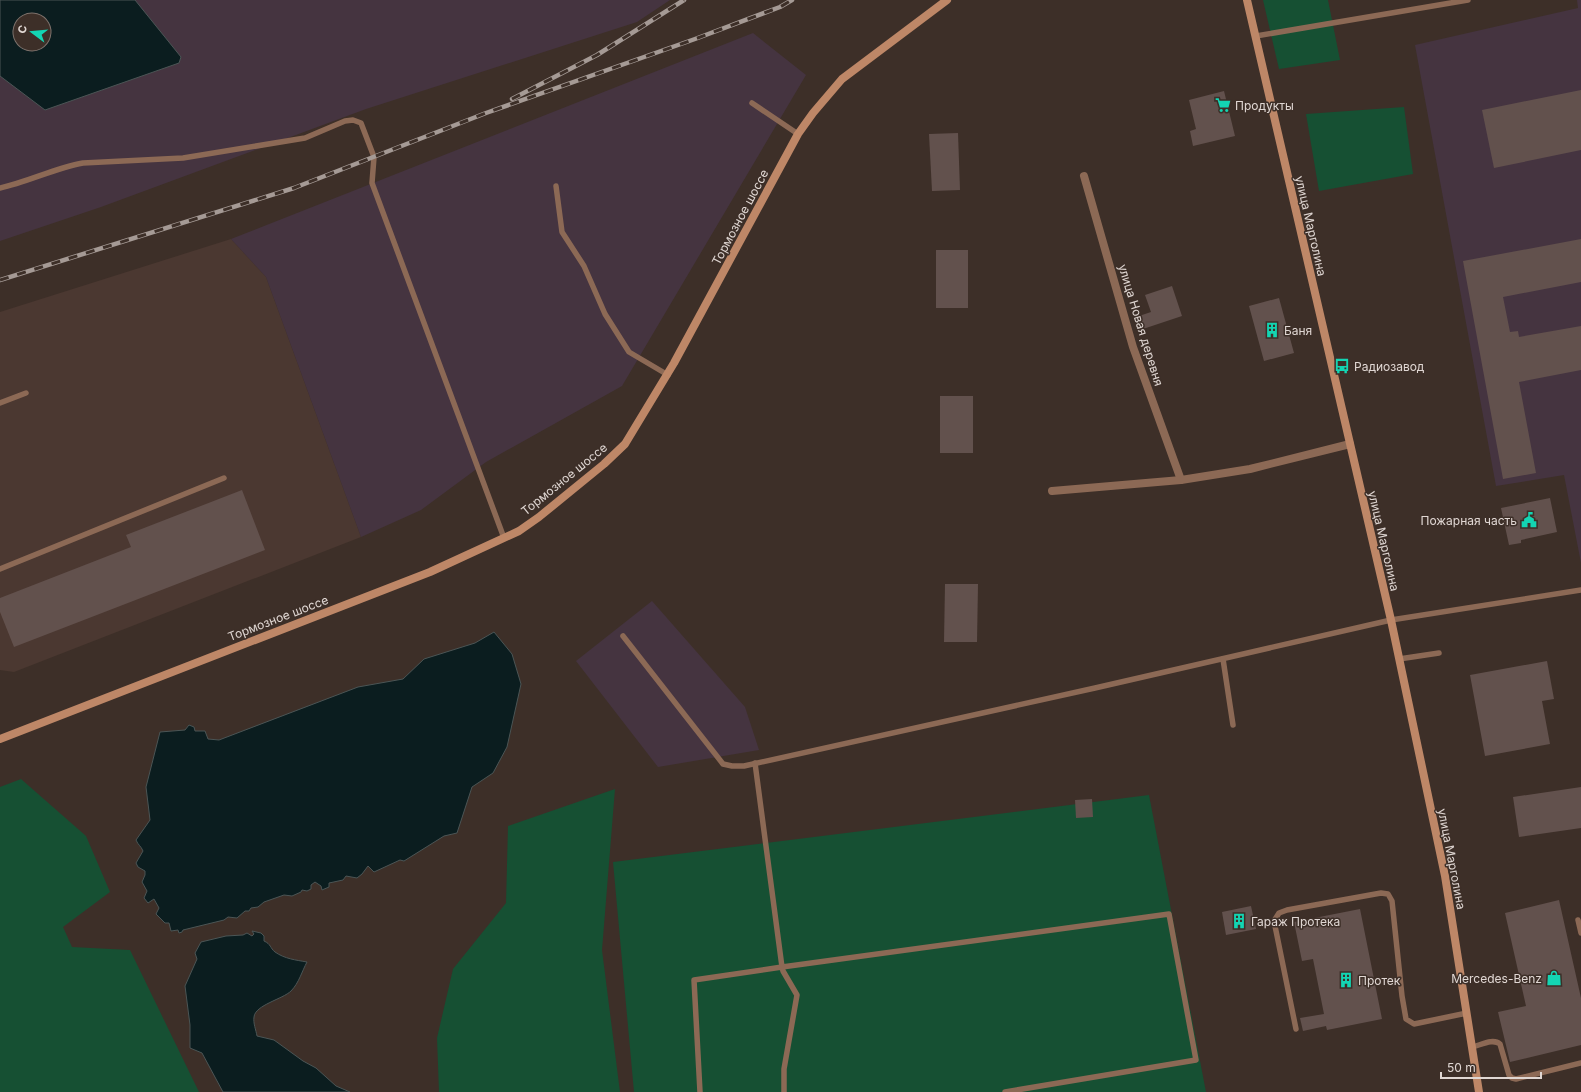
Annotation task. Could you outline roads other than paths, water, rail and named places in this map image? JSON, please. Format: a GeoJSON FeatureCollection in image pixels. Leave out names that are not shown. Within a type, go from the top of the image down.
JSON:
{"type":"FeatureCollection","features":[{"type":"Feature","properties":{"kind":"street","name":"Тормозное шоссе"},"geometry":{"type":"LineString","coordinates":[[0,739],[430,572],[519,531],[538,517],[604,464],[625,444],[668,375],[798,134],[813,113],[842,79],[947,0]]}},
{"type":"Feature","properties":{"kind":"street","name":"улица Марголина"},"geometry":{"type":"LineString","coordinates":[[1248,0],[1399,659],[1445,876],[1479,1092]]}},
{"type":"Feature","properties":{"kind":"street","name":"улица Новая деревня"},"geometry":{"type":"LineString","coordinates":[[1084,176],[1133,347],[1181,480]]}},
{"type":"Feature","properties":{"kind":"street"},"geometry":{"type":"LineString","coordinates":[[1052,491],[1181,480],[1250,469],[1350,444]]}},
{"type":"Feature","properties":{"kind":"lane"},"geometry":{"type":"LineString","coordinates":[[1256,36],[1468,0]]}},
{"type":"Feature","properties":{"kind":"lane"},"geometry":{"type":"LineString","coordinates":[[752,103],[798,134]]}},
{"type":"Feature","properties":{"kind":"lane"},"geometry":{"type":"LineString","coordinates":[[0,188],[19,183],[69,165],[183,158],[305,138],[345,120],[352,120],[361,123],[374,157],[372,183],[504,538]]}},
{"type":"Feature","properties":{"kind":"lane"},"geometry":{"type":"LineString","coordinates":[[556,186],[562,232],[584,266],[605,314],[629,352],[668,375]]}},
{"type":"Feature","properties":{"kind":"lane"},"geometry":{"type":"LineString","coordinates":[[0,403],[26,393]]}},
{"type":"Feature","properties":{"kind":"lane"},"geometry":{"type":"LineString","coordinates":[[0,569],[224,478]]}},
{"type":"Feature","properties":{"kind":"lane"},"geometry":{"type":"LineString","coordinates":[[623,636],[723,764],[732,766],[755,763],[1223,659],[1390,620],[1581,590]]}},
{"type":"Feature","properties":{"kind":"lane"},"geometry":{"type":"LineString","coordinates":[[1399,659],[1439,653]]}},
{"type":"Feature","properties":{"kind":"lane"},"geometry":{"type":"LineString","coordinates":[[1223,659],[1233,725]]}},
{"type":"Feature","properties":{"kind":"lane"},"geometry":{"type":"LineString","coordinates":[[755,763],[782,967],[797,995],[784,1069],[784,1092]]}},
{"type":"Feature","properties":{"kind":"lane"},"geometry":{"type":"LineString","coordinates":[[1296,1029],[1274,921],[1279,913],[1287,910],[1381,893],[1388,894],[1392,900],[1402,996],[1406,1019],[1414,1024],[1467,1012]]}},
{"type":"Feature","properties":{"kind":"lane"},"geometry":{"type":"LineString","coordinates":[[700,1092],[694,980],[1169,914],[1196,1060],[1006,1092]]}},
{"type":"Feature","properties":{"kind":"lane"},"geometry":{"type":"LineString","coordinates":[[1578,920],[1581,933]]}},
{"type":"Feature","properties":{"kind":"lane"},"geometry":{"type":"LineString","coordinates":[[1472,1048],[1493,1041],[1500,1044],[1509,1075],[1516,1079],[1581,1063]]}},
{"type":"Feature","properties":{"kind":"railway"},"geometry":{"type":"LineString","coordinates":[[512,99],[597,55],[684,0]]}},
{"type":"Feature","properties":{"kind":"railway"},"geometry":{"type":"LineString","coordinates":[[0,280],[294,188],[486,113],[695,39],[780,7],[792,0]]}},
{"type":"Feature","properties":{"kind":"place","name":"Продукты"},"geometry":{"type":"Point","coordinates":[1223,105]}},
{"type":"Feature","properties":{"kind":"place","name":"Баня"},"geometry":{"type":"Point","coordinates":[1272,330]}},
{"type":"Feature","properties":{"kind":"place","name":"Радиозавод"},"geometry":{"type":"Point","coordinates":[1342,366]}},
{"type":"Feature","properties":{"kind":"place","name":"Пожарная часть"},"geometry":{"type":"Point","coordinates":[1529,520]}},
{"type":"Feature","properties":{"kind":"place","name":"Гараж Протека"},"geometry":{"type":"Point","coordinates":[1239,921]}},
{"type":"Feature","properties":{"kind":"place","name":"Mercedes-Benz"},"geometry":{"type":"Point","coordinates":[1554,978]}},
{"type":"Feature","properties":{"kind":"place","name":"Протек"},"geometry":{"type":"Point","coordinates":[1346,980]}}]}
